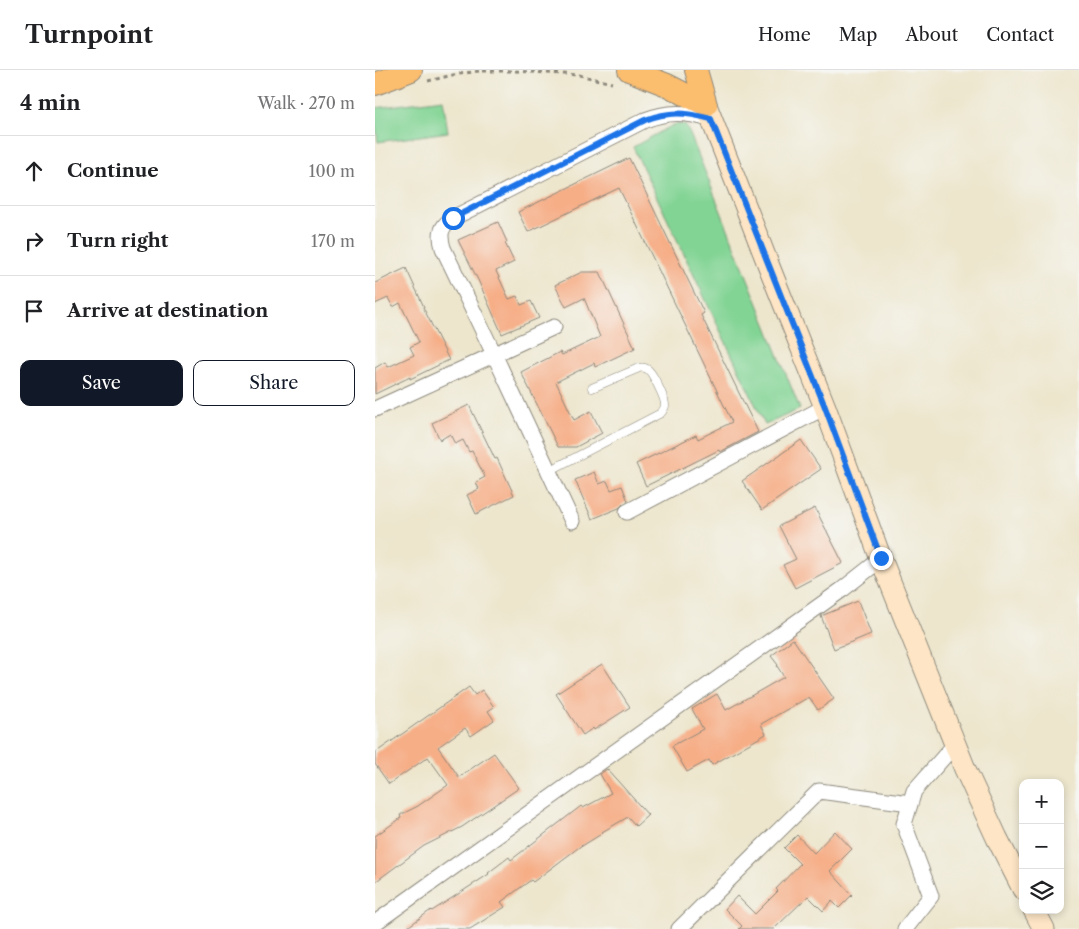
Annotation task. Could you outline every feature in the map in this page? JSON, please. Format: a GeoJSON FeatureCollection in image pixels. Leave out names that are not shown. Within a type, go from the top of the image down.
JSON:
{"type":"FeatureCollection","features":[{"type":"Feature","properties":{"kind":"main road"},"geometry":{"type":"LineString","coordinates":[[695,70],[708,112]]}},
{"type":"Feature","properties":{"kind":"main road"},"geometry":{"type":"LineString","coordinates":[[627,74],[667,85],[708,112]]}},
{"type":"Feature","properties":{"kind":"main road"},"geometry":{"type":"LineString","coordinates":[[375,84],[419,76]]}},
{"type":"Feature","properties":{"kind":"street"},"geometry":{"type":"LineString","coordinates":[[572,522],[443,248],[442,230],[446,222],[453,218],[645,120],[669,113],[694,114],[708,112],[965,769],[1019,881]]}},
{"type":"Feature","properties":{"kind":"street"},"geometry":{"type":"LineString","coordinates":[[375,409],[554,327]]}},
{"type":"Feature","properties":{"kind":"street"},"geometry":{"type":"LineString","coordinates":[[627,512],[825,407]]}},
{"type":"Feature","properties":{"kind":"street"},"geometry":{"type":"LineString","coordinates":[[375,923],[843,589],[881,558]]}},
{"type":"Feature","properties":{"kind":"street"},"geometry":{"type":"LineString","coordinates":[[905,929],[931,896],[904,824],[913,791],[956,744]]}},
{"type":"Feature","properties":{"kind":"street"},"geometry":{"type":"LineString","coordinates":[[679,929],[819,791],[910,803]]}},
{"type":"Feature","properties":{"kind":"street"},"geometry":{"type":"LineString","coordinates":[[1036,914],[1044,929]]}},
{"type":"Feature","properties":{"kind":"lane"},"geometry":{"type":"LineString","coordinates":[[549,470],[661,412],[665,406],[652,374],[645,368],[639,368],[592,388]]}},
{"type":"Feature","properties":{"kind":"path"},"geometry":{"type":"LineString","coordinates":[[419,76],[516,70],[579,76],[627,74]]}},
{"type":"Feature","properties":{"kind":"path"},"geometry":{"type":"LineString","coordinates":[[579,70],[579,76]]}},
{"type":"Feature","properties":{"kind":"green space"},"geometry":{"type":"Polygon","coordinates":[[[443,99],[448,132],[378,142],[375,108],[443,99]]]}},
{"type":"Feature","properties":{"kind":"green space"},"geometry":{"type":"Polygon","coordinates":[[[673,125],[685,125],[690,134],[800,409],[765,425],[633,147],[673,125]]]}},
{"type":"Feature","properties":{"kind":"building"},"geometry":{"type":"Polygon","coordinates":[[[629,158],[704,313],[701,315],[758,432],[720,452],[719,450],[646,486],[636,464],[696,435],[698,439],[732,422],[619,188],[528,232],[518,212],[629,158]]]}},
{"type":"Feature","properties":{"kind":"building"},"geometry":{"type":"Polygon","coordinates":[[[498,222],[514,262],[496,271],[509,299],[517,296],[521,305],[531,301],[539,318],[502,334],[458,240],[498,222]]]}},
{"type":"Feature","properties":{"kind":"building"},"geometry":{"type":"Polygon","coordinates":[[[406,268],[449,360],[375,394],[375,368],[385,362],[388,367],[414,355],[410,347],[419,342],[400,303],[393,307],[388,298],[375,304],[375,283],[406,268]]]}},
{"type":"Feature","properties":{"kind":"building"},"geometry":{"type":"Polygon","coordinates":[[[582,272],[600,272],[635,348],[595,367],[594,363],[556,382],[574,420],[591,411],[602,433],[576,447],[558,447],[521,372],[560,352],[562,355],[600,337],[584,298],[566,307],[555,285],[582,272]]]}},
{"type":"Feature","properties":{"kind":"building"},"geometry":{"type":"Polygon","coordinates":[[[469,405],[514,495],[476,514],[467,495],[479,489],[476,482],[485,477],[472,451],[469,452],[463,440],[455,444],[450,434],[440,440],[432,423],[469,405]]]}},
{"type":"Feature","properties":{"kind":"building"},"geometry":{"type":"Polygon","coordinates":[[[801,440],[821,469],[762,510],[742,481],[801,440]]]}},
{"type":"Feature","properties":{"kind":"building"},"geometry":{"type":"Polygon","coordinates":[[[594,472],[599,484],[607,481],[611,490],[622,486],[628,501],[619,508],[592,519],[575,480],[594,472]]]}},
{"type":"Feature","properties":{"kind":"building"},"geometry":{"type":"Polygon","coordinates":[[[815,508],[843,563],[795,588],[783,565],[796,559],[779,526],[815,508]]]}},
{"type":"Feature","properties":{"kind":"building"},"geometry":{"type":"Polygon","coordinates":[[[858,601],[871,634],[834,649],[821,616],[858,601]]]}},
{"type":"Feature","properties":{"kind":"building"},"geometry":{"type":"Polygon","coordinates":[[[793,639],[834,699],[818,710],[809,697],[761,724],[766,734],[712,765],[709,760],[687,772],[672,746],[703,729],[692,709],[717,694],[726,710],[784,677],[771,656],[793,639]]]}},
{"type":"Feature","properties":{"kind":"building"},"geometry":{"type":"Polygon","coordinates":[[[602,664],[630,707],[583,735],[556,694],[602,664]]]}},
{"type":"Feature","properties":{"kind":"building"},"geometry":{"type":"Polygon","coordinates":[[[469,687],[475,695],[482,690],[494,707],[488,711],[494,720],[471,736],[465,728],[438,747],[459,777],[494,753],[519,788],[462,827],[424,846],[375,882],[375,836],[401,818],[400,815],[418,806],[448,785],[428,757],[389,784],[375,764],[375,753],[469,687]]]}},
{"type":"Feature","properties":{"kind":"building"},"geometry":{"type":"Polygon","coordinates":[[[607,769],[648,815],[636,826],[628,817],[602,832],[533,882],[531,880],[501,902],[505,907],[470,929],[405,929],[431,910],[489,874],[509,857],[511,860],[581,806],[583,808],[611,793],[600,774],[607,769]]]}},
{"type":"Feature","properties":{"kind":"building"},"geometry":{"type":"Polygon","coordinates":[[[835,831],[852,849],[830,871],[852,895],[839,908],[832,901],[823,911],[808,896],[774,929],[739,929],[742,926],[725,909],[737,896],[755,914],[778,891],[776,889],[800,864],[784,848],[797,835],[814,853],[835,831]]]}},
{"type":"Feature","properties":{"kind":"route"},"geometry":{"type":"LineString","coordinates":[[453,218],[645,120],[669,113],[694,114],[711,119],[825,407],[881,558]]}}]}
